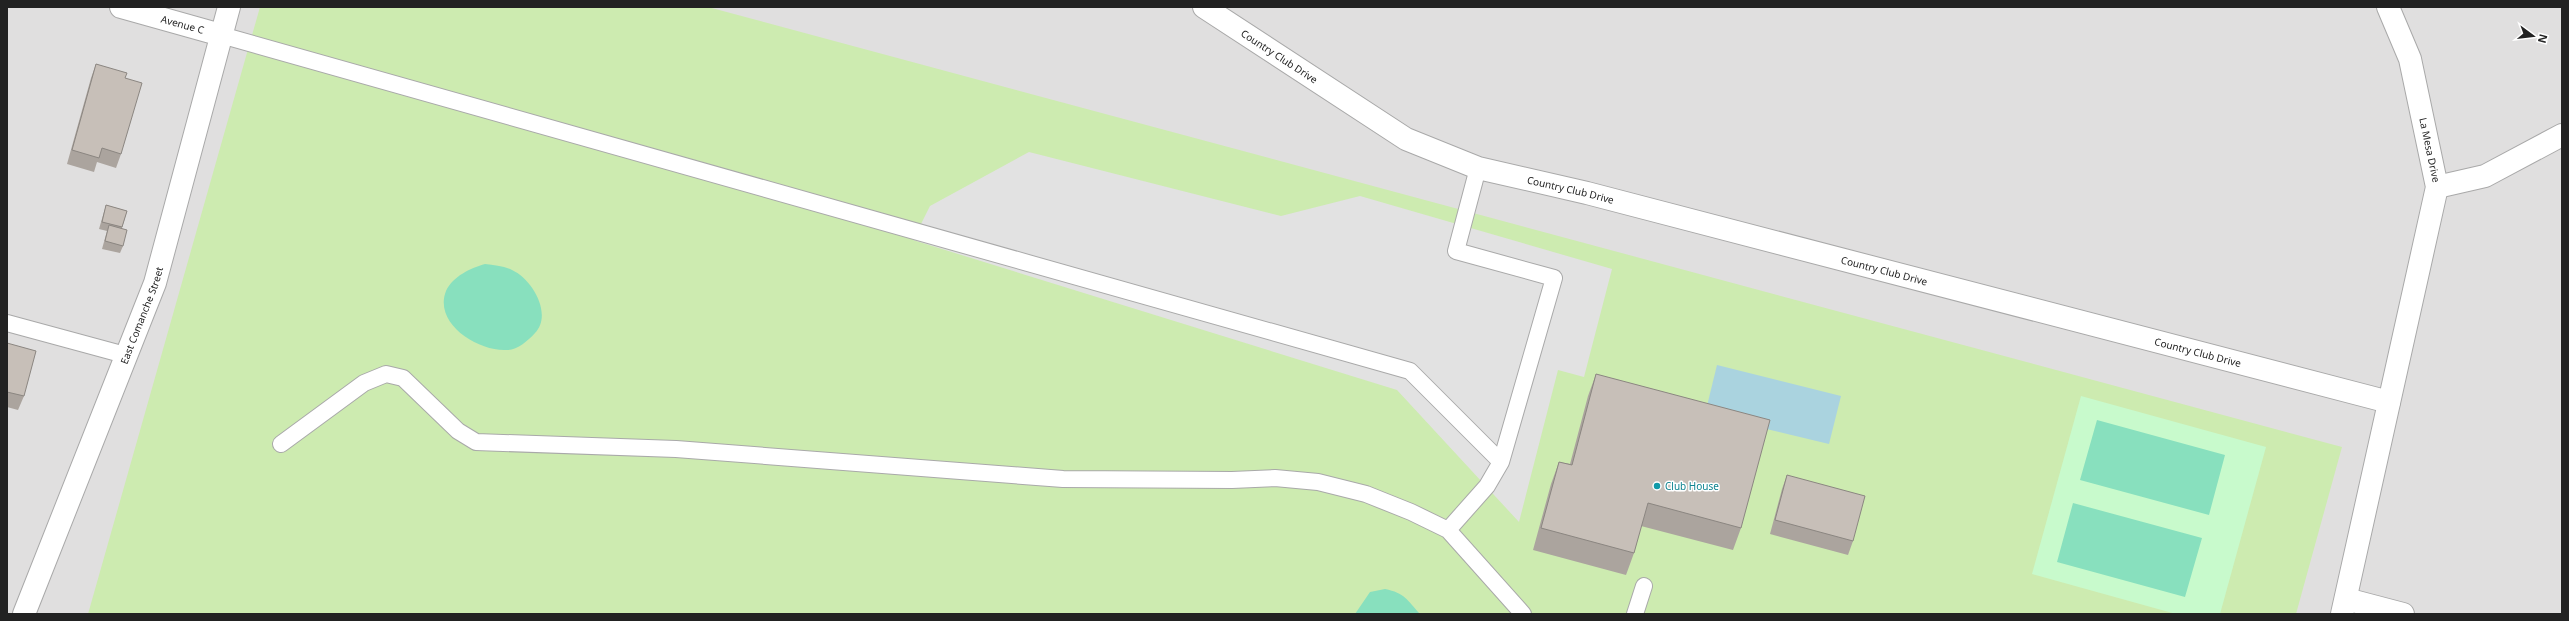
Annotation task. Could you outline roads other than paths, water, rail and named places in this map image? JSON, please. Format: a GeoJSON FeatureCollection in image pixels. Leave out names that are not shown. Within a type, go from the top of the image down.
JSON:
{"type":"FeatureCollection","features":[{"type":"Feature","properties":{"kind":"street","name":"Avenue C"},"geometry":{"type":"LineString","coordinates":[[121,7],[221,35]]}},
{"type":"Feature","properties":{"kind":"street","name":"East Comanche Street"},"geometry":{"type":"LineString","coordinates":[[24,614],[125,355],[155,283],[229,7]]}},
{"type":"Feature","properties":{"kind":"street","name":"Country Club Drive"},"geometry":{"type":"LineString","coordinates":[[1204,7],[1406,139],[1478,168],[1587,193],[2389,402]]}},
{"type":"Feature","properties":{"kind":"street","name":"La Mesa Drive"},"geometry":{"type":"LineString","coordinates":[[2388,7],[2410,59],[2437,187],[2485,176],[2562,135]]}},
{"type":"Feature","properties":{"kind":"street"},"geometry":{"type":"LineString","coordinates":[[2403,614],[2344,606],[2437,187]]}},
{"type":"Feature","properties":{"kind":"lane"},"geometry":{"type":"LineString","coordinates":[[221,35],[1410,371],[1501,462]]}},
{"type":"Feature","properties":{"kind":"lane"},"geometry":{"type":"LineString","coordinates":[[1448,530],[1487,486],[1501,462],[1554,278],[1456,251],[1478,168]]}},
{"type":"Feature","properties":{"kind":"lane"},"geometry":{"type":"LineString","coordinates":[[7,323],[125,355]]}},
{"type":"Feature","properties":{"kind":"lane"},"geometry":{"type":"LineString","coordinates":[[281,444],[364,383],[386,374],[403,378],[458,431],[476,442],[676,449],[1063,479],[1275,478],[1318,482],[1366,494],[1448,530],[1524,614]]}},
{"type":"Feature","properties":{"kind":"lane"},"geometry":{"type":"LineString","coordinates":[[1635,614],[1644,586]]}},
{"type":"Feature","properties":{"kind":"water"},"geometry":{"type":"Polygon","coordinates":[[[1717,365],[1841,396],[1829,444],[1705,414],[1717,365]]]}},
{"type":"Feature","properties":{"kind":"place","name":"Club House"},"geometry":{"type":"Point","coordinates":[1657,486]}}]}
